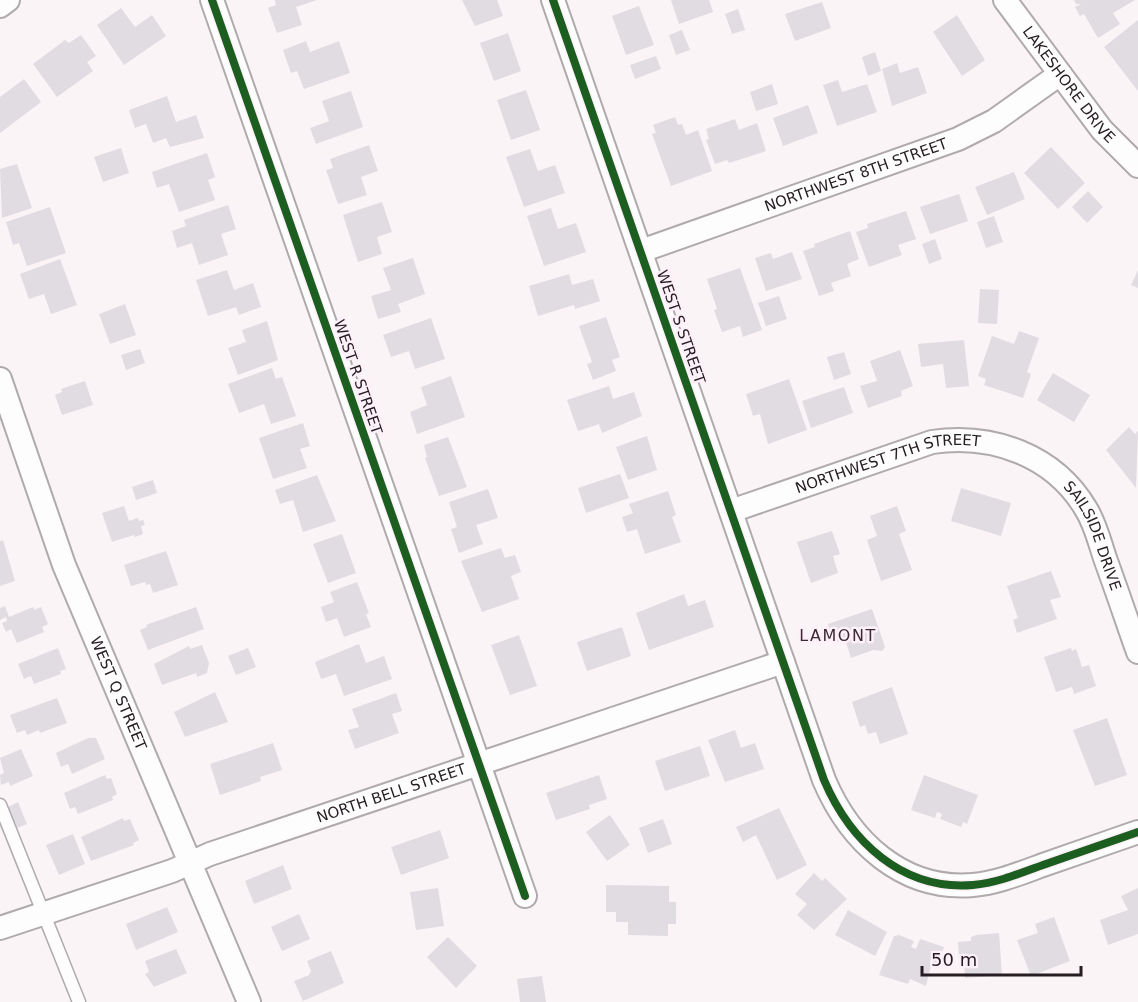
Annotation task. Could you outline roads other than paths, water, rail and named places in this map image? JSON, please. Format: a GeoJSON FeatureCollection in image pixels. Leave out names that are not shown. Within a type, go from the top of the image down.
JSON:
{"type":"FeatureCollection","features":[{"type":"Feature","properties":{"kind":"street"},"geometry":{"type":"LineString","coordinates":[[0,6],[8,0]]}},
{"type":"Feature","properties":{"kind":"street","name":"WEST R STREET"},"geometry":{"type":"LineString","coordinates":[[212,0],[525,896]]}},
{"type":"Feature","properties":{"kind":"street","name":"WEST S STREET"},"geometry":{"type":"LineString","coordinates":[[553,0],[835,807],[864,845],[907,873],[958,885],[985,883],[1138,832]]}},
{"type":"Feature","properties":{"kind":"street","name":"LAKESHORE DRIVE"},"geometry":{"type":"LineString","coordinates":[[1005,0],[1102,130],[1138,166]]}},
{"type":"Feature","properties":{"kind":"street","name":"NORTHWEST 8TH STREET"},"geometry":{"type":"LineString","coordinates":[[641,251],[958,139],[994,121],[1059,74]]}},
{"type":"Feature","properties":{"kind":"street","name":"WEST Q STREET"},"geometry":{"type":"LineString","coordinates":[[0,379],[64,565],[249,1002]]}},
{"type":"Feature","properties":{"kind":"street","name":"NORTHWEST 7TH STREET"},"geometry":{"type":"LineString","coordinates":[[731,511],[932,442],[955,439],[1002,445],[1044,465]]}},
{"type":"Feature","properties":{"kind":"street","name":"SAILSIDE DRIVE"},"geometry":{"type":"LineString","coordinates":[[1044,465],[1064,480],[1088,511],[1138,652]]}},
{"type":"Feature","properties":{"kind":"street","name":"NORTH BELL STREET"},"geometry":{"type":"LineString","coordinates":[[0,928],[478,763],[783,662]]}},
{"type":"Feature","properties":{"kind":"lane"},"geometry":{"type":"LineString","coordinates":[[0,805],[79,1002]]}},
{"type":"Feature","properties":{"kind":"district","name":"LAMONT"},"geometry":{"type":"Point","coordinates":[838,635]}}]}
